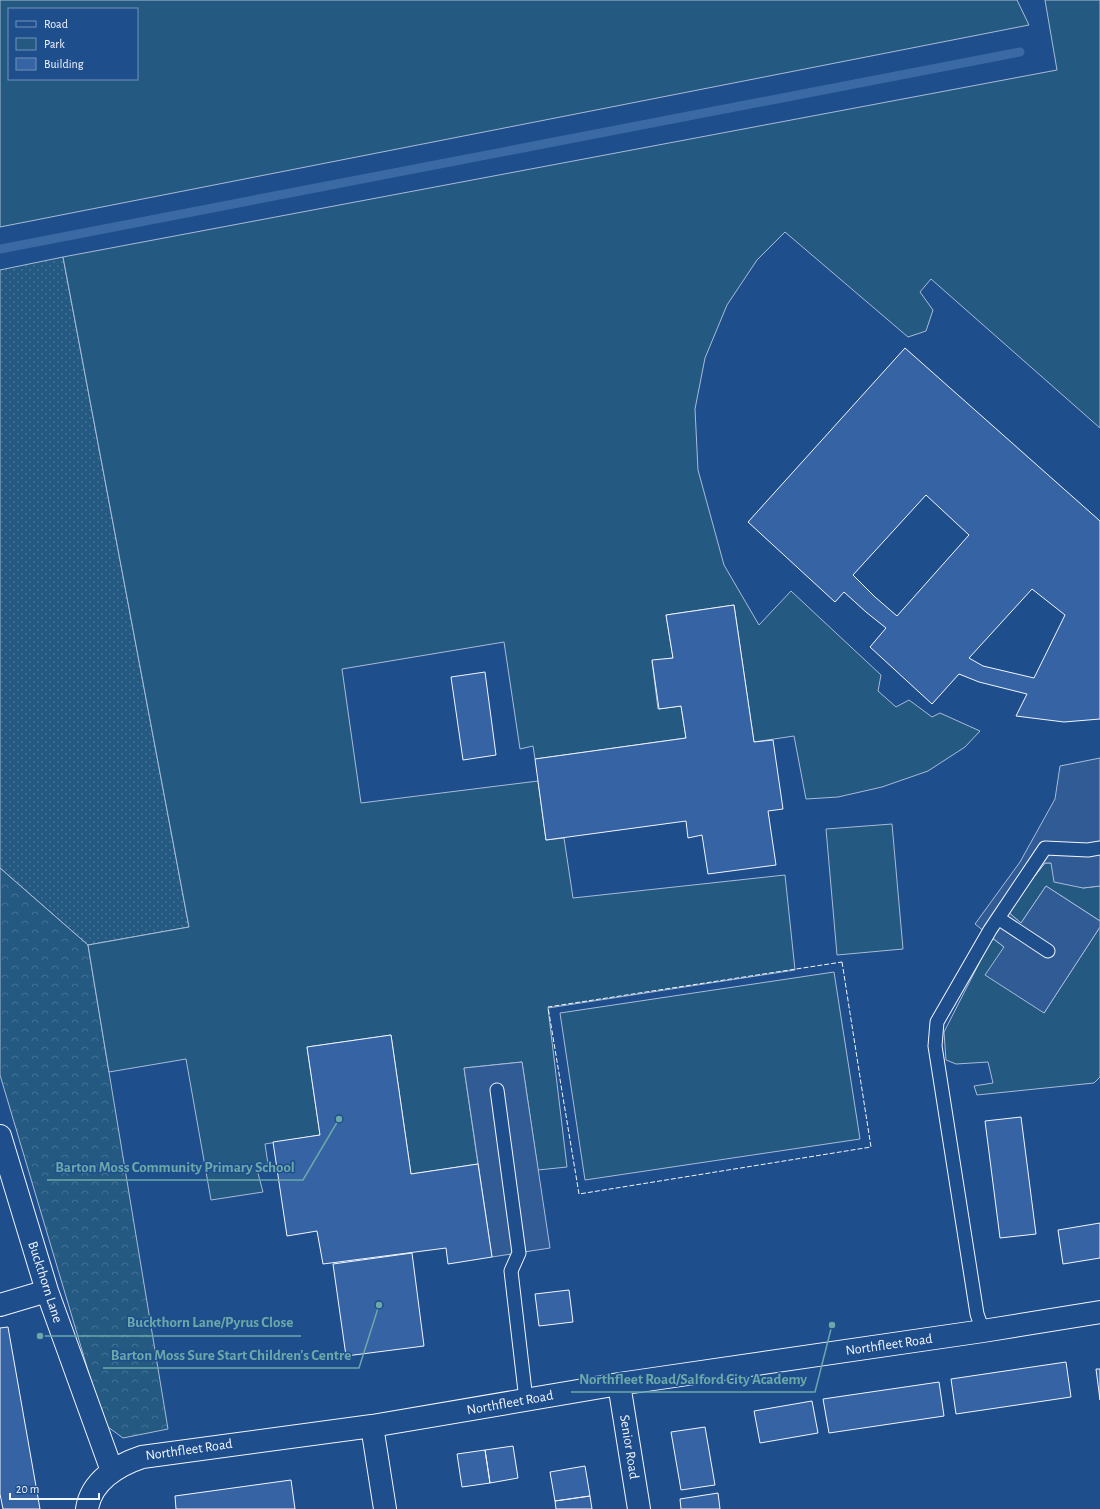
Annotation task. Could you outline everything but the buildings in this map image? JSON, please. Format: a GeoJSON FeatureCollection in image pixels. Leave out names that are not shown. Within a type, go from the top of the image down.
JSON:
{"type":"FeatureCollection","features":[{"type":"Feature","properties":{"kind":"street","name":"Buckthorn Lane"},"geometry":{"type":"LineString","coordinates":[[0,1136],[47,1291],[112,1471]]}},
{"type":"Feature","properties":{"kind":"street"},"geometry":{"type":"LineString","coordinates":[[0,1305],[47,1291]]}},
{"type":"Feature","properties":{"kind":"street","name":"Northfleet Road"},"geometry":{"type":"LineString","coordinates":[[87,1509],[88,1503],[94,1491],[102,1479],[129,1461],[155,1454],[372,1426],[618,1384],[983,1331],[1100,1312]]}},
{"type":"Feature","properties":{"kind":"street","name":"Senior Road"},"geometry":{"type":"LineString","coordinates":[[618,1384],[639,1509]]}},
{"type":"Feature","properties":{"kind":"street"},"geometry":{"type":"LineString","coordinates":[[372,1426],[385,1509]]}},
{"type":"Feature","properties":{"kind":"lane"},"geometry":{"type":"LineString","coordinates":[[983,1331],[977,1314],[935,1046],[938,1022],[998,918],[1045,848],[1088,850],[1100,848]]}},
{"type":"Feature","properties":{"kind":"lane"},"geometry":{"type":"LineString","coordinates":[[998,918],[1048,951]]}},
{"type":"Feature","properties":{"kind":"lane"},"geometry":{"type":"LineString","coordinates":[[497,1090],[519,1253],[511,1271],[526,1400]]}},
{"type":"Feature","properties":{"kind":"green space"},"geometry":{"type":"Polygon","coordinates":[[[0,0],[1017,0],[1029,25],[0,227],[0,0]]]}},
{"type":"Feature","properties":{"kind":"green space"},"geometry":{"type":"Polygon","coordinates":[[[1045,0],[1100,0],[1100,428],[931,279],[920,292],[933,310],[926,331],[908,337],[785,232],[757,260],[727,305],[705,358],[695,409],[698,470],[724,565],[759,625],[791,591],[881,675],[878,691],[896,707],[909,700],[932,717],[940,713],[980,731],[965,747],[928,771],[882,787],[838,797],[806,799],[794,736],[754,742],[734,605],[666,615],[673,658],[652,661],[658,709],[681,706],[686,738],[535,759],[533,746],[520,749],[504,642],[342,669],[361,803],[538,781],[546,840],[564,838],[573,898],[785,875],[795,970],[548,1008],[567,1167],[538,1170],[522,1062],[464,1068],[478,1164],[411,1174],[391,1035],[307,1047],[320,1135],[265,1144],[268,1164],[256,1166],[263,1192],[211,1200],[186,1059],[109,1072],[88,945],[189,927],[63,257],[1057,70],[1045,0]]]}},
{"type":"Feature","properties":{"kind":"green space"},"geometry":{"type":"Polygon","coordinates":[[[63,257],[189,927],[88,945],[0,868],[0,270],[63,257]]]}},
{"type":"Feature","properties":{"kind":"green space"},"geometry":{"type":"Polygon","coordinates":[[[892,824],[903,949],[837,955],[826,829],[892,824]]]}},
{"type":"Feature","properties":{"kind":"green space"},"geometry":{"type":"Polygon","coordinates":[[[1045,863],[1051,863],[1083,888],[1100,886],[1100,921],[1046,886],[1021,923],[1007,911],[1045,863]]]}},
{"type":"Feature","properties":{"kind":"green space"},"geometry":{"type":"Polygon","coordinates":[[[0,868],[88,945],[168,1429],[123,1438],[104,1424],[0,1075],[0,868]]]}},
{"type":"Feature","properties":{"kind":"green space"},"geometry":{"type":"Polygon","coordinates":[[[1100,927],[1100,1077],[1094,1083],[977,1095],[974,1086],[993,1083],[988,1062],[956,1064],[946,1060],[944,1032],[992,938],[1004,947],[1044,1013],[1100,927]]]}},
{"type":"Feature","properties":{"kind":"green space"},"geometry":{"type":"Polygon","coordinates":[[[834,972],[860,1139],[585,1180],[560,1013],[834,972]]]}},
{"type":"Feature","properties":{"kind":"shaded area"},"geometry":{"type":"Polygon","coordinates":[[[1100,758],[1100,886],[1083,888],[1054,882],[1051,863],[1045,863],[1007,911],[1021,923],[1046,886],[1100,921],[1100,927],[1044,1013],[985,975],[1004,947],[975,924],[1020,862],[1055,799],[1060,766],[1100,758]]]}},
{"type":"Feature","properties":{"kind":"shaded area"},"geometry":{"type":"Polygon","coordinates":[[[522,1062],[550,1248],[492,1257],[464,1068],[522,1062]]]}},
{"type":"Feature","properties":{"kind":"waterway"},"geometry":{"type":"LineString","coordinates":[[0,249],[1020,52]]}},
{"type":"Feature","properties":{"kind":"fence"},"geometry":{"type":"LineString","coordinates":[[842,962],[871,1147],[579,1194],[548,1007],[842,962]]}},
{"type":"Feature","properties":{"kind":"place","name":"Barton Moss Community Primary School"},"geometry":{"type":"Point","coordinates":[339,1119]}},
{"type":"Feature","properties":{"kind":"place","name":"Barton Moss Sure Start Children's Centre"},"geometry":{"type":"Point","coordinates":[379,1305]}},
{"type":"Feature","properties":{"kind":"place","name":"Northfleet Road/Salford City Academy"},"geometry":{"type":"Point","coordinates":[832,1325]}},
{"type":"Feature","properties":{"kind":"place","name":"Buckthorn Lane/Pyrus Close"},"geometry":{"type":"Point","coordinates":[40,1336]}}]}
